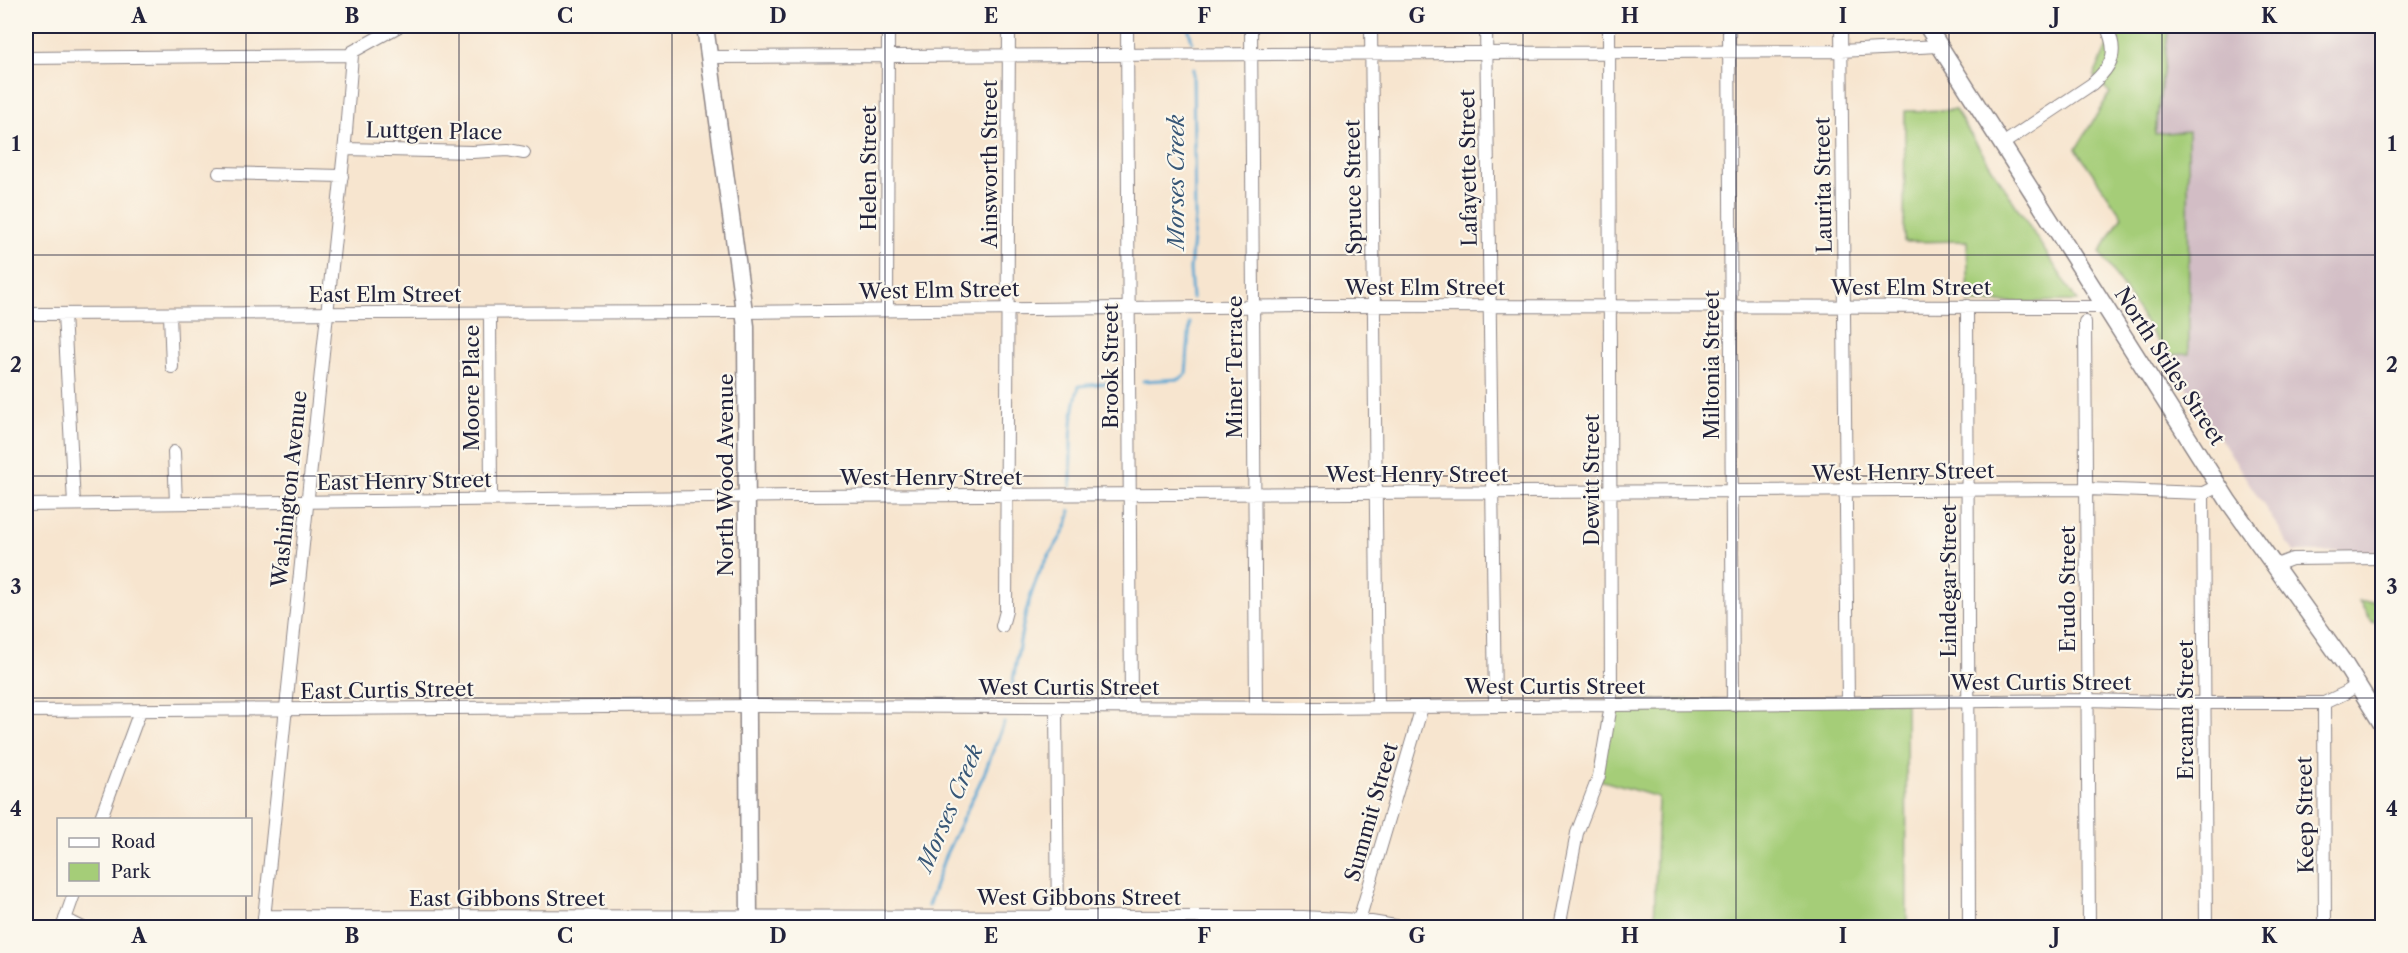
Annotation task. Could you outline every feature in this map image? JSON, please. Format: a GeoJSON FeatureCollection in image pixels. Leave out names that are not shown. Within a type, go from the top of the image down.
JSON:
{"type":"FeatureCollection","features":[{"type":"Feature","properties":{"kind":"main road","name":"North Wood Avenue"},"geometry":{"type":"LineString","coordinates":[[705,26],[745,312],[749,923]]}},
{"type":"Feature","properties":{"kind":"main road","name":"North Stiles Street"},"geometry":{"type":"LineString","coordinates":[[1927,26],[2229,502],[2344,663],[2382,724]]}},
{"type":"Feature","properties":{"kind":"street"},"geometry":{"type":"LineString","coordinates":[[26,58],[352,55],[352,52],[399,26]]}},
{"type":"Feature","properties":{"kind":"street","name":"Helen Street"},"geometry":{"type":"LineString","coordinates":[[887,310],[888,26]]}},
{"type":"Feature","properties":{"kind":"street","name":"Ainsworth Street"},"geometry":{"type":"LineString","coordinates":[[1002,626],[1006,611],[1009,26]]}},
{"type":"Feature","properties":{"kind":"street","name":"Brook Street"},"geometry":{"type":"LineString","coordinates":[[1127,26],[1131,707]]}},
{"type":"Feature","properties":{"kind":"street","name":"Miner Terrace"},"geometry":{"type":"LineString","coordinates":[[1251,26],[1256,707]]}},
{"type":"Feature","properties":{"kind":"street","name":"Spruce Street"},"geometry":{"type":"LineString","coordinates":[[1371,26],[1378,707]]}},
{"type":"Feature","properties":{"kind":"street","name":"Lafayette Street"},"geometry":{"type":"LineString","coordinates":[[1486,26],[1495,706]]}},
{"type":"Feature","properties":{"kind":"street","name":"Dewitt Street"},"geometry":{"type":"LineString","coordinates":[[1559,927],[1577,833],[1599,776],[1611,705],[1609,26]]}},
{"type":"Feature","properties":{"kind":"street","name":"Miltonia Street"},"geometry":{"type":"LineString","coordinates":[[1729,26],[1733,705]]}},
{"type":"Feature","properties":{"kind":"street","name":"Laurita Street"},"geometry":{"type":"LineString","coordinates":[[1841,26],[1848,703]]}},
{"type":"Feature","properties":{"kind":"street"},"geometry":{"type":"LineString","coordinates":[[2001,145],[2092,84],[2105,72],[2113,57],[2113,44],[2106,26]]}},
{"type":"Feature","properties":{"kind":"street"},"geometry":{"type":"LineString","coordinates":[[710,57],[1841,51],[1939,46]]}},
{"type":"Feature","properties":{"kind":"street","name":"Washington Avenue"},"geometry":{"type":"LineString","coordinates":[[264,922],[345,149],[352,55]]}},
{"type":"Feature","properties":{"kind":"street","name":"Luttgen Place"},"geometry":{"type":"LineString","coordinates":[[345,149],[472,152],[508,150],[524,153]]}},
{"type":"Feature","properties":{"kind":"street"},"geometry":{"type":"LineString","coordinates":[[219,173],[342,176]]}},
{"type":"Feature","properties":{"kind":"street","name":"West Elm Street"},"geometry":{"type":"LineString","coordinates":[[745,312],[1374,306],[2106,307]]}},
{"type":"Feature","properties":{"kind":"street","name":"Lindegar Street"},"geometry":{"type":"LineString","coordinates":[[1967,306],[1969,927]]}},
{"type":"Feature","properties":{"kind":"street","name":"East Elm Street"},"geometry":{"type":"LineString","coordinates":[[26,314],[745,312]]}},
{"type":"Feature","properties":{"kind":"street","name":"Moore Place"},"geometry":{"type":"LineString","coordinates":[[490,313],[490,500]]}},
{"type":"Feature","properties":{"kind":"street"},"geometry":{"type":"LineString","coordinates":[[64,314],[74,504]]}},
{"type":"Feature","properties":{"kind":"street"},"geometry":{"type":"LineString","coordinates":[[170,314],[172,367]]}},
{"type":"Feature","properties":{"kind":"street","name":"Erudo Street"},"geometry":{"type":"LineString","coordinates":[[2085,322],[2089,927]]}},
{"type":"Feature","properties":{"kind":"street"},"geometry":{"type":"LineString","coordinates":[[174,452],[176,503]]}},
{"type":"Feature","properties":{"kind":"street"},"geometry":{"type":"LineString","coordinates":[[2203,493],[2219,484]]}},
{"type":"Feature","properties":{"kind":"street","name":"West Henry Street"},"geometry":{"type":"LineString","coordinates":[[747,497],[2086,489],[2203,493]]}},
{"type":"Feature","properties":{"kind":"street","name":"Ercama Street"},"geometry":{"type":"LineString","coordinates":[[2203,493],[2206,927]]}},
{"type":"Feature","properties":{"kind":"street","name":"East Henry Street"},"geometry":{"type":"LineString","coordinates":[[26,505],[747,497]]}},
{"type":"Feature","properties":{"kind":"street"},"geometry":{"type":"LineString","coordinates":[[2276,565],[2292,560],[2382,558]]}},
{"type":"Feature","properties":{"kind":"street","name":"West Curtis Street"},"geometry":{"type":"LineString","coordinates":[[748,706],[1422,707],[2087,700],[2324,703],[2357,685]]}},
{"type":"Feature","properties":{"kind":"street","name":"Keep Street"},"geometry":{"type":"LineString","coordinates":[[2324,703],[2325,927]]}},
{"type":"Feature","properties":{"kind":"street","name":"East Curtis Street"},"geometry":{"type":"LineString","coordinates":[[26,711],[748,706]]}},
{"type":"Feature","properties":{"kind":"street"},"geometry":{"type":"LineString","coordinates":[[1056,707],[1058,922]]}},
{"type":"Feature","properties":{"kind":"street","name":"Summit Street"},"geometry":{"type":"LineString","coordinates":[[1358,924],[1422,707]]}},
{"type":"Feature","properties":{"kind":"street"},"geometry":{"type":"LineString","coordinates":[[100,818],[140,711]]}},
{"type":"Feature","properties":{"kind":"street"},"geometry":{"type":"LineString","coordinates":[[73,896],[63,923],[83,927]]}},
{"type":"Feature","properties":{"kind":"street","name":"West Gibbons Street"},"geometry":{"type":"LineString","coordinates":[[749,923],[1058,922],[1303,917],[1408,927]]}},
{"type":"Feature","properties":{"kind":"street","name":"East Gibbons Street"},"geometry":{"type":"LineString","coordinates":[[264,922],[749,923]]}},
{"type":"Feature","properties":{"kind":"shaded area"},"geometry":{"type":"Polygon","coordinates":[[[2169,26],[2382,26],[2382,551],[2294,552],[2166,355],[2189,354],[2188,131],[2155,134],[2169,26]]]}},
{"type":"Feature","properties":{"kind":"green space"},"geometry":{"type":"Polygon","coordinates":[[[2135,26],[2169,26],[2155,134],[2188,131],[2189,354],[2166,355],[2100,252],[2122,216],[2076,149],[2110,93],[2094,76],[2109,42],[2135,26]]]}},
{"type":"Feature","properties":{"kind":"green space"},"geometry":{"type":"Polygon","coordinates":[[[1955,110],[2077,301],[1969,303],[1967,241],[1904,242],[1905,111],[1955,110]]]}},
{"type":"Feature","properties":{"kind":"green space"},"geometry":{"type":"Polygon","coordinates":[[[2359,602],[2382,602],[2382,617],[2373,623],[2359,602]]]}},
{"type":"Feature","properties":{"kind":"green space"},"geometry":{"type":"Polygon","coordinates":[[[1611,700],[1906,702],[1907,927],[1654,927],[1658,797],[1593,778],[1611,700]]]}},
{"type":"Feature","properties":{"kind":"waterway","name":"Morses Creek"},"geometry":{"type":"LineString","coordinates":[[1188,26],[1192,42]]}},
{"type":"Feature","properties":{"kind":"waterway","name":"Morses Creek"},"geometry":{"type":"LineString","coordinates":[[1192,298],[1190,269],[1195,218],[1193,68]]}},
{"type":"Feature","properties":{"kind":"waterway","name":"Morses Creek"},"geometry":{"type":"LineString","coordinates":[[1143,381],[1180,379],[1186,374],[1190,323]]}},
{"type":"Feature","properties":{"kind":"waterway","name":"Morses Creek"},"geometry":{"type":"LineString","coordinates":[[1071,486],[1072,423],[1079,386],[1118,382]]}},
{"type":"Feature","properties":{"kind":"waterway","name":"Morses Creek"},"geometry":{"type":"LineString","coordinates":[[1010,696],[1029,600],[1041,569],[1066,527],[1070,511]]}},
{"type":"Feature","properties":{"kind":"waterway","name":"Morses Creek"},"geometry":{"type":"LineString","coordinates":[[928,906],[945,856],[984,774],[1004,723]]}}]}
